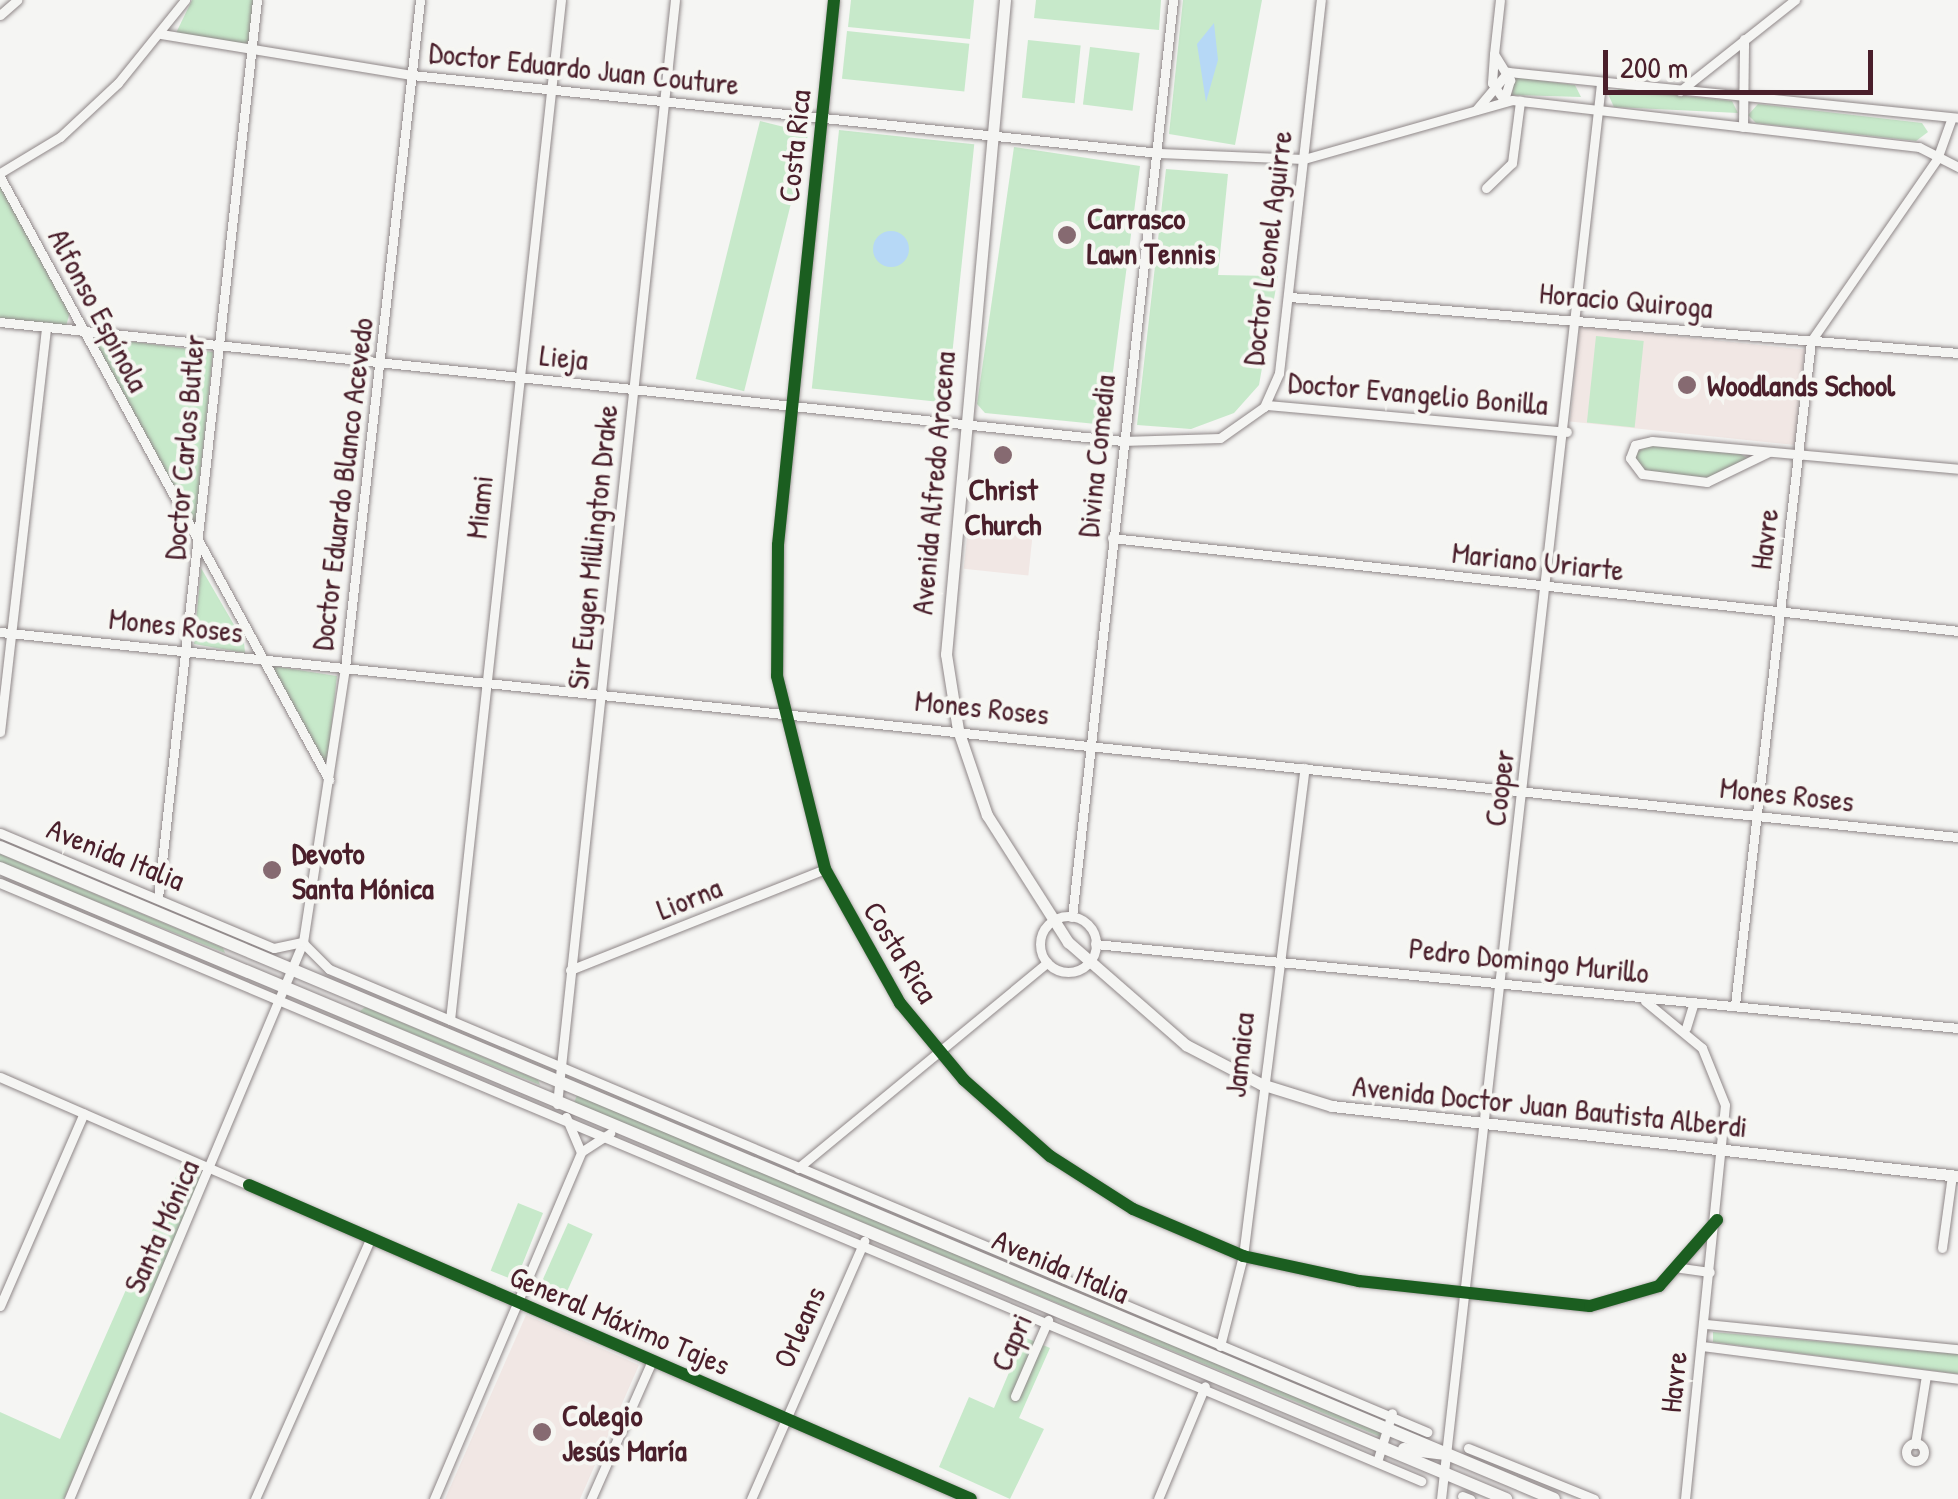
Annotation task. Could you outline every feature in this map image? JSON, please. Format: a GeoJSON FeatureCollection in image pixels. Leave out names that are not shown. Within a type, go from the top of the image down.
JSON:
{"type":"FeatureCollection","features":[{"type":"Feature","properties":{"kind":"main road","name":"Avenida Italia"},"geometry":{"type":"LineString","coordinates":[[0,847],[235,938],[294,971],[555,1080],[719,1141],[788,1178],[1446,1454],[1509,1473],[1525,1491],[1554,1499]]}},
{"type":"Feature","properties":{"kind":"main road","name":"Avenida Italia"},"geometry":{"type":"LineString","coordinates":[[0,868],[16,882],[224,968],[288,988],[626,1128],[697,1166],[1207,1382],[1323,1422],[1501,1498]]}},
{"type":"Feature","properties":{"kind":"main road"},"geometry":{"type":"LineString","coordinates":[[224,968],[294,971]]}},
{"type":"Feature","properties":{"kind":"main road"},"geometry":{"type":"LineString","coordinates":[[288,988],[357,998]]}},
{"type":"Feature","properties":{"kind":"main road"},"geometry":{"type":"LineString","coordinates":[[1382,1447],[1446,1454]]}},
{"type":"Feature","properties":{"kind":"main road"},"geometry":{"type":"LineString","coordinates":[[1443,1474],[1452,1466],[1525,1491]]}},
{"type":"Feature","properties":{"kind":"street"},"geometry":{"type":"LineString","coordinates":[[0,15],[16,0]]}},
{"type":"Feature","properties":{"kind":"street"},"geometry":{"type":"LineString","coordinates":[[0,175],[60,137],[161,34],[185,0]]}},
{"type":"Feature","properties":{"kind":"street","name":"Doctor Carlos Butler"},"geometry":{"type":"LineString","coordinates":[[158,898],[200,550],[257,0]]}},
{"type":"Feature","properties":{"kind":"street","name":"Doctor Eduardo Blanco Acevedo"},"geometry":{"type":"LineString","coordinates":[[294,971],[303,942],[345,668],[420,0]]}},
{"type":"Feature","properties":{"kind":"street","name":"Miami"},"geometry":{"type":"LineString","coordinates":[[450,1020],[560,0]]}},
{"type":"Feature","properties":{"kind":"street","name":"Sir Eugen Millington Drake"},"geometry":{"type":"LineString","coordinates":[[553,1098],[560,1064],[675,0]]}},
{"type":"Feature","properties":{"kind":"street","name":"Costa Rica"},"geometry":{"type":"LineString","coordinates":[[834,0],[774,626],[782,711],[825,868],[882,975],[938,1052],[1050,1156],[1133,1209],[1242,1256],[1465,1294],[1614,1304],[1680,1268],[1716,1220]]}},
{"type":"Feature","properties":{"kind":"street","name":"Avenida Alfredo Arocena"},"geometry":{"type":"LineString","coordinates":[[1005,0],[945,608],[958,730],[998,838],[1068,942]]}},
{"type":"Feature","properties":{"kind":"street","name":"Divina Comedia"},"geometry":{"type":"LineString","coordinates":[[1072,917],[1173,0]]}},
{"type":"Feature","properties":{"kind":"street","name":"Doctor Leonel Aguirre"},"geometry":{"type":"LineString","coordinates":[[1122,441],[1220,438],[1266,405],[1290,298],[1321,0]]}},
{"type":"Feature","properties":{"kind":"street"},"geometry":{"type":"LineString","coordinates":[[1500,0],[1492,83],[1504,100]]}},
{"type":"Feature","properties":{"kind":"street"},"geometry":{"type":"LineString","coordinates":[[1680,91],[1795,0]]}},
{"type":"Feature","properties":{"kind":"street","name":"Doctor Eduardo Juan Couture"},"geometry":{"type":"LineString","coordinates":[[161,34],[251,54],[412,75],[552,86],[1159,153],[1304,159],[1504,100]]}},
{"type":"Feature","properties":{"kind":"street"},"geometry":{"type":"LineString","coordinates":[[1743,127],[1744,39]]}},
{"type":"Feature","properties":{"kind":"street"},"geometry":{"type":"LineString","coordinates":[[1494,54],[1508,72],[1504,100]]}},
{"type":"Feature","properties":{"kind":"street"},"geometry":{"type":"LineString","coordinates":[[1476,110],[1492,83],[1508,72],[1954,119]]}},
{"type":"Feature","properties":{"kind":"street","name":"Cooper"},"geometry":{"type":"LineString","coordinates":[[1441,1499],[1567,432],[1601,83]]}},
{"type":"Feature","properties":{"kind":"street"},"geometry":{"type":"LineString","coordinates":[[1504,100],[1919,147],[1958,166]]}},
{"type":"Feature","properties":{"kind":"street"},"geometry":{"type":"LineString","coordinates":[[1486,188],[1512,163],[1520,101]]}},
{"type":"Feature","properties":{"kind":"street","name":"Havre"},"geometry":{"type":"LineString","coordinates":[[1735,1005],[1812,341],[1937,159],[1954,119]]}},
{"type":"Feature","properties":{"kind":"street","name":"Alfonso Espínola"},"geometry":{"type":"LineString","coordinates":[[0,175],[200,550],[330,780]]}},
{"type":"Feature","properties":{"kind":"street","name":"Horacio Quiroga"},"geometry":{"type":"LineString","coordinates":[[1290,298],[1958,353]]}},
{"type":"Feature","properties":{"kind":"street","name":"Lieja"},"geometry":{"type":"LineString","coordinates":[[0,322],[1122,441]]}},
{"type":"Feature","properties":{"kind":"street"},"geometry":{"type":"LineString","coordinates":[[0,732],[46,327]]}},
{"type":"Feature","properties":{"kind":"street","name":"Doctor Evangelio Bonilla"},"geometry":{"type":"LineString","coordinates":[[1266,405],[1567,432]]}},
{"type":"Feature","properties":{"kind":"street"},"geometry":{"type":"LineString","coordinates":[[1769,452],[1707,482],[1642,474],[1630,458],[1642,441],[1800,454],[1958,469]]}},
{"type":"Feature","properties":{"kind":"street","name":"Mariano Uriarte"},"geometry":{"type":"LineString","coordinates":[[1112,538],[1958,631]]}},
{"type":"Feature","properties":{"kind":"street","name":"Mones Roses"},"geometry":{"type":"LineString","coordinates":[[0,632],[1958,837]]}},
{"type":"Feature","properties":{"kind":"street","name":"Jamaica"},"geometry":{"type":"LineString","coordinates":[[1220,1346],[1242,1256],[1274,959],[1304,768]]}},
{"type":"Feature","properties":{"kind":"street","name":"Avenida Italia"},"geometry":{"type":"LineString","coordinates":[[0,833],[158,898],[209,928]]}},
{"type":"Feature","properties":{"kind":"street","name":"Liorna"},"geometry":{"type":"LineString","coordinates":[[570,970],[825,868]]}},
{"type":"Feature","properties":{"kind":"street","name":"Avenida Italia"},"geometry":{"type":"LineString","coordinates":[[0,883],[16,882]]}},
{"type":"Feature","properties":{"kind":"street"},"geometry":{"type":"LineString","coordinates":[[1072,917],[1095,944],[1087,964],[1067,972],[1047,962],[1040,938],[1052,922],[1072,917]]}},
{"type":"Feature","properties":{"kind":"street"},"geometry":{"type":"LineString","coordinates":[[224,968],[235,938]]}},
{"type":"Feature","properties":{"kind":"street","name":"Avenida Italia"},"geometry":{"type":"LineString","coordinates":[[235,938],[280,949],[303,942],[329,970],[560,1064],[719,1141],[800,1166],[1220,1346],[1392,1413],[1427,1432]]}},
{"type":"Feature","properties":{"kind":"street","name":"Avenida Doctor Juan Bautista Alberdi"},"geometry":{"type":"LineString","coordinates":[[1068,942],[1156,1025],[1261,1084],[1358,1111],[1955,1175]]}},
{"type":"Feature","properties":{"kind":"street","name":"Pedro Domingo Murillo"},"geometry":{"type":"LineString","coordinates":[[1095,944],[1958,1028]]}},
{"type":"Feature","properties":{"kind":"street"},"geometry":{"type":"LineString","coordinates":[[788,1178],[1047,962]]}},
{"type":"Feature","properties":{"kind":"street","name":"Avenida Italia"},"geometry":{"type":"LineString","coordinates":[[224,968],[281,1005],[697,1166]]}},
{"type":"Feature","properties":{"kind":"street","name":"Santa Mónica"},"geometry":{"type":"LineString","coordinates":[[68,1499],[214,1169],[294,971]]}},
{"type":"Feature","properties":{"kind":"street","name":"Havre"},"geometry":{"type":"LineString","coordinates":[[1633,996],[1686,1028],[1721,1088],[1725,1152],[1685,1499]]}},
{"type":"Feature","properties":{"kind":"street"},"geometry":{"type":"LineString","coordinates":[[351,1015],[357,998]]}},
{"type":"Feature","properties":{"kind":"street"},"geometry":{"type":"LineString","coordinates":[[1686,1028],[1694,1002]]}},
{"type":"Feature","properties":{"kind":"street","name":"General Máximo Tajes"},"geometry":{"type":"LineString","coordinates":[[0,1077],[970,1499]]}},
{"type":"Feature","properties":{"kind":"street"},"geometry":{"type":"LineString","coordinates":[[553,1098],[580,1152]]}},
{"type":"Feature","properties":{"kind":"street"},"geometry":{"type":"LineString","coordinates":[[0,1306],[84,1112]]}},
{"type":"Feature","properties":{"kind":"street"},"geometry":{"type":"LineString","coordinates":[[434,1499],[580,1152],[607,1134],[626,1128]]}},
{"type":"Feature","properties":{"kind":"street"},"geometry":{"type":"LineString","coordinates":[[1942,1248],[1955,1175]]}},
{"type":"Feature","properties":{"kind":"street","name":"Orleans"},"geometry":{"type":"LineString","coordinates":[[751,1499],[866,1237]]}},
{"type":"Feature","properties":{"kind":"street"},"geometry":{"type":"LineString","coordinates":[[255,1499],[370,1240]]}},
{"type":"Feature","properties":{"kind":"street"},"geometry":{"type":"LineString","coordinates":[[1680,1268],[1710,1272]]}},
{"type":"Feature","properties":{"kind":"street","name":"Capri"},"geometry":{"type":"LineString","coordinates":[[1014,1396],[1050,1315]]}},
{"type":"Feature","properties":{"kind":"street"},"geometry":{"type":"LineString","coordinates":[[1706,1324],[1958,1349]]}},
{"type":"Feature","properties":{"kind":"street"},"geometry":{"type":"LineString","coordinates":[[1702,1346],[1958,1380]]}},
{"type":"Feature","properties":{"kind":"street"},"geometry":{"type":"LineString","coordinates":[[591,1499],[652,1361]]}},
{"type":"Feature","properties":{"kind":"street"},"geometry":{"type":"LineString","coordinates":[[1915,1444],[1926,1375]]}},
{"type":"Feature","properties":{"kind":"street"},"geometry":{"type":"LineString","coordinates":[[1158,1499],[1207,1382]]}},
{"type":"Feature","properties":{"kind":"street","name":"Avenida Italia"},"geometry":{"type":"LineString","coordinates":[[1207,1382],[1318,1437],[1422,1481]]}},
{"type":"Feature","properties":{"kind":"street"},"geometry":{"type":"LineString","coordinates":[[1378,1462],[1392,1413]]}},
{"type":"Feature","properties":{"kind":"street"},"geometry":{"type":"LineString","coordinates":[[1318,1437],[1323,1422]]}},
{"type":"Feature","properties":{"kind":"street"},"geometry":{"type":"LineString","coordinates":[[1344,1448],[1349,1433]]}},
{"type":"Feature","properties":{"kind":"street","name":"Avenida Italia"},"geometry":{"type":"LineString","coordinates":[[1468,1448],[1509,1473],[1594,1499]]}},
{"type":"Feature","properties":{"kind":"street"},"geometry":{"type":"LineString","coordinates":[[1398,1471],[1402,1456]]}},
{"type":"Feature","properties":{"kind":"shaded area","name":"Woodlands School"},"geometry":{"type":"Polygon","coordinates":[[[1580,326],[1805,350],[1795,445],[1570,421],[1580,326]]]}},
{"type":"Feature","properties":{"kind":"shaded area"},"geometry":{"type":"Polygon","coordinates":[[[968,528],[1033,535],[1028,576],[964,569],[968,528]]]}},
{"type":"Feature","properties":{"kind":"shaded area","name":"Colegio Jesús María"},"geometry":{"type":"Polygon","coordinates":[[[526,1315],[639,1365],[580,1499],[445,1499],[526,1315]]]}},
{"type":"Feature","properties":{"kind":"green space"},"geometry":{"type":"Polygon","coordinates":[[[192,0],[254,0],[248,45],[176,33],[192,0]]]}},
{"type":"Feature","properties":{"kind":"green space"},"geometry":{"type":"Polygon","coordinates":[[[851,0],[974,0],[970,39],[848,27],[851,0]]]}},
{"type":"Feature","properties":{"kind":"green space"},"geometry":{"type":"Polygon","coordinates":[[[1036,0],[1161,0],[1159,30],[1034,18],[1036,0]]]}},
{"type":"Feature","properties":{"kind":"green space"},"geometry":{"type":"Polygon","coordinates":[[[1183,0],[1262,0],[1235,145],[1169,134],[1183,0]]]}},
{"type":"Feature","properties":{"kind":"green space"},"geometry":{"type":"Polygon","coordinates":[[[847,31],[969,44],[964,92],[842,79],[847,31]]]}},
{"type":"Feature","properties":{"kind":"green space"},"geometry":{"type":"Polygon","coordinates":[[[1028,40],[1081,46],[1075,103],[1022,98],[1028,40]]]}},
{"type":"Feature","properties":{"kind":"green space"},"geometry":{"type":"Polygon","coordinates":[[[1090,47],[1140,53],[1133,111],[1083,105],[1090,47]]]}},
{"type":"Feature","properties":{"kind":"green space"},"geometry":{"type":"Polygon","coordinates":[[[1515,77],[1575,85],[1581,97],[1512,95],[1515,77]]]}},
{"type":"Feature","properties":{"kind":"green space"},"geometry":{"type":"Polygon","coordinates":[[[1619,89],[1732,101],[1738,113],[1614,107],[1608,94],[1619,89]]]}},
{"type":"Feature","properties":{"kind":"green space"},"geometry":{"type":"Polygon","coordinates":[[[1758,104],[1922,123],[1928,132],[1916,141],[1756,123],[1748,115],[1758,104]]]}},
{"type":"Feature","properties":{"kind":"green space"},"geometry":{"type":"Polygon","coordinates":[[[760,121],[809,133],[744,391],[696,379],[760,121]]]}},
{"type":"Feature","properties":{"kind":"green space"},"geometry":{"type":"Polygon","coordinates":[[[839,130],[974,144],[947,403],[812,389],[839,130]]]}},
{"type":"Feature","properties":{"kind":"green space","name":"Carrasco Lawn Tennis"},"geometry":{"type":"Polygon","coordinates":[[[1014,147],[1140,166],[1106,425],[985,413],[977,404],[1014,147]]]}},
{"type":"Feature","properties":{"kind":"green space"},"geometry":{"type":"Polygon","coordinates":[[[1166,169],[1228,174],[1218,275],[1278,276],[1259,385],[1234,413],[1191,429],[1137,425],[1166,169]]]}},
{"type":"Feature","properties":{"kind":"green space"},"geometry":{"type":"Polygon","coordinates":[[[0,186],[70,312],[66,326],[0,320],[0,186]]]}},
{"type":"Feature","properties":{"kind":"green space"},"geometry":{"type":"Polygon","coordinates":[[[1596,336],[1644,341],[1635,428],[1587,423],[1596,336]]]}},
{"type":"Feature","properties":{"kind":"green space"},"geometry":{"type":"Polygon","coordinates":[[[96,337],[213,352],[195,526],[90,343],[96,337]]]}},
{"type":"Feature","properties":{"kind":"green space"},"geometry":{"type":"Polygon","coordinates":[[[1648,445],[1741,454],[1748,459],[1713,478],[1642,472],[1633,455],[1648,445]]]}},
{"type":"Feature","properties":{"kind":"green space"},"geometry":{"type":"Polygon","coordinates":[[[201,568],[244,642],[245,653],[194,644],[201,568]]]}},
{"type":"Feature","properties":{"kind":"green space"},"geometry":{"type":"Polygon","coordinates":[[[271,668],[337,676],[327,766],[271,668]]]}},
{"type":"Feature","properties":{"kind":"green space"},"geometry":{"type":"Polygon","coordinates":[[[0,854],[223,948],[225,953],[0,863],[0,854]]]}},
{"type":"Feature","properties":{"kind":"green space"},"geometry":{"type":"Polygon","coordinates":[[[365,1007],[538,1080],[540,1085],[359,1012],[365,1007]]]}},
{"type":"Feature","properties":{"kind":"green space"},"geometry":{"type":"Polygon","coordinates":[[[577,1095],[1381,1433],[1381,1437],[574,1103],[577,1095]]]}},
{"type":"Feature","properties":{"kind":"green space"},"geometry":{"type":"Polygon","coordinates":[[[182,1163],[207,1174],[64,1499],[0,1499],[0,1412],[60,1439],[182,1163]]]}},
{"type":"Feature","properties":{"kind":"green space"},"geometry":{"type":"Polygon","coordinates":[[[518,1203],[543,1213],[516,1281],[491,1271],[518,1203]]]}},
{"type":"Feature","properties":{"kind":"green space"},"geometry":{"type":"Polygon","coordinates":[[[568,1223],[593,1234],[563,1302],[538,1291],[568,1223]]]}},
{"type":"Feature","properties":{"kind":"green space"},"geometry":{"type":"Polygon","coordinates":[[[1713,1332],[1958,1354],[1958,1374],[1713,1342],[1713,1332]]]}},
{"type":"Feature","properties":{"kind":"green space"},"geometry":{"type":"Polygon","coordinates":[[[1024,1337],[1050,1348],[1019,1418],[1044,1429],[1010,1499],[939,1467],[969,1397],[994,1408],[1024,1337]]]}},
{"type":"Feature","properties":{"kind":"water"},"geometry":{"type":"Polygon","coordinates":[[[1214,23],[1218,60],[1206,102],[1197,44],[1214,23]]]}},
{"type":"Feature","properties":{"kind":"water"},"geometry":{"type":"Polygon","coordinates":[[[891,231],[904,236],[909,249],[904,262],[891,267],[878,262],[873,249],[878,236],[891,231]]]}},
{"type":"Feature","properties":{"kind":"cycle path"},"geometry":{"type":"LineString","coordinates":[[834,0],[778,545],[777,676],[825,869],[900,1003],[964,1080],[1050,1156],[1133,1209],[1243,1256],[1359,1281],[1590,1306],[1659,1286],[1717,1220]]}},
{"type":"Feature","properties":{"kind":"cycle path"},"geometry":{"type":"LineString","coordinates":[[249,1185],[971,1499]]}},
{"type":"Feature","properties":{"kind":"place","name":"Carrasco Lawn Tennis"},"geometry":{"type":"Point","coordinates":[1067,235]}},
{"type":"Feature","properties":{"kind":"place","name":"Woodlands School"},"geometry":{"type":"Point","coordinates":[1687,385]}},
{"type":"Feature","properties":{"kind":"place","name":"Christ Church"},"geometry":{"type":"Point","coordinates":[1003,455]}},
{"type":"Feature","properties":{"kind":"place","name":"Devoto Santa Mónica"},"geometry":{"type":"Point","coordinates":[272,870]}},
{"type":"Feature","properties":{"kind":"place","name":"Colegio Jesús María"},"geometry":{"type":"Point","coordinates":[542,1432]}}]}
